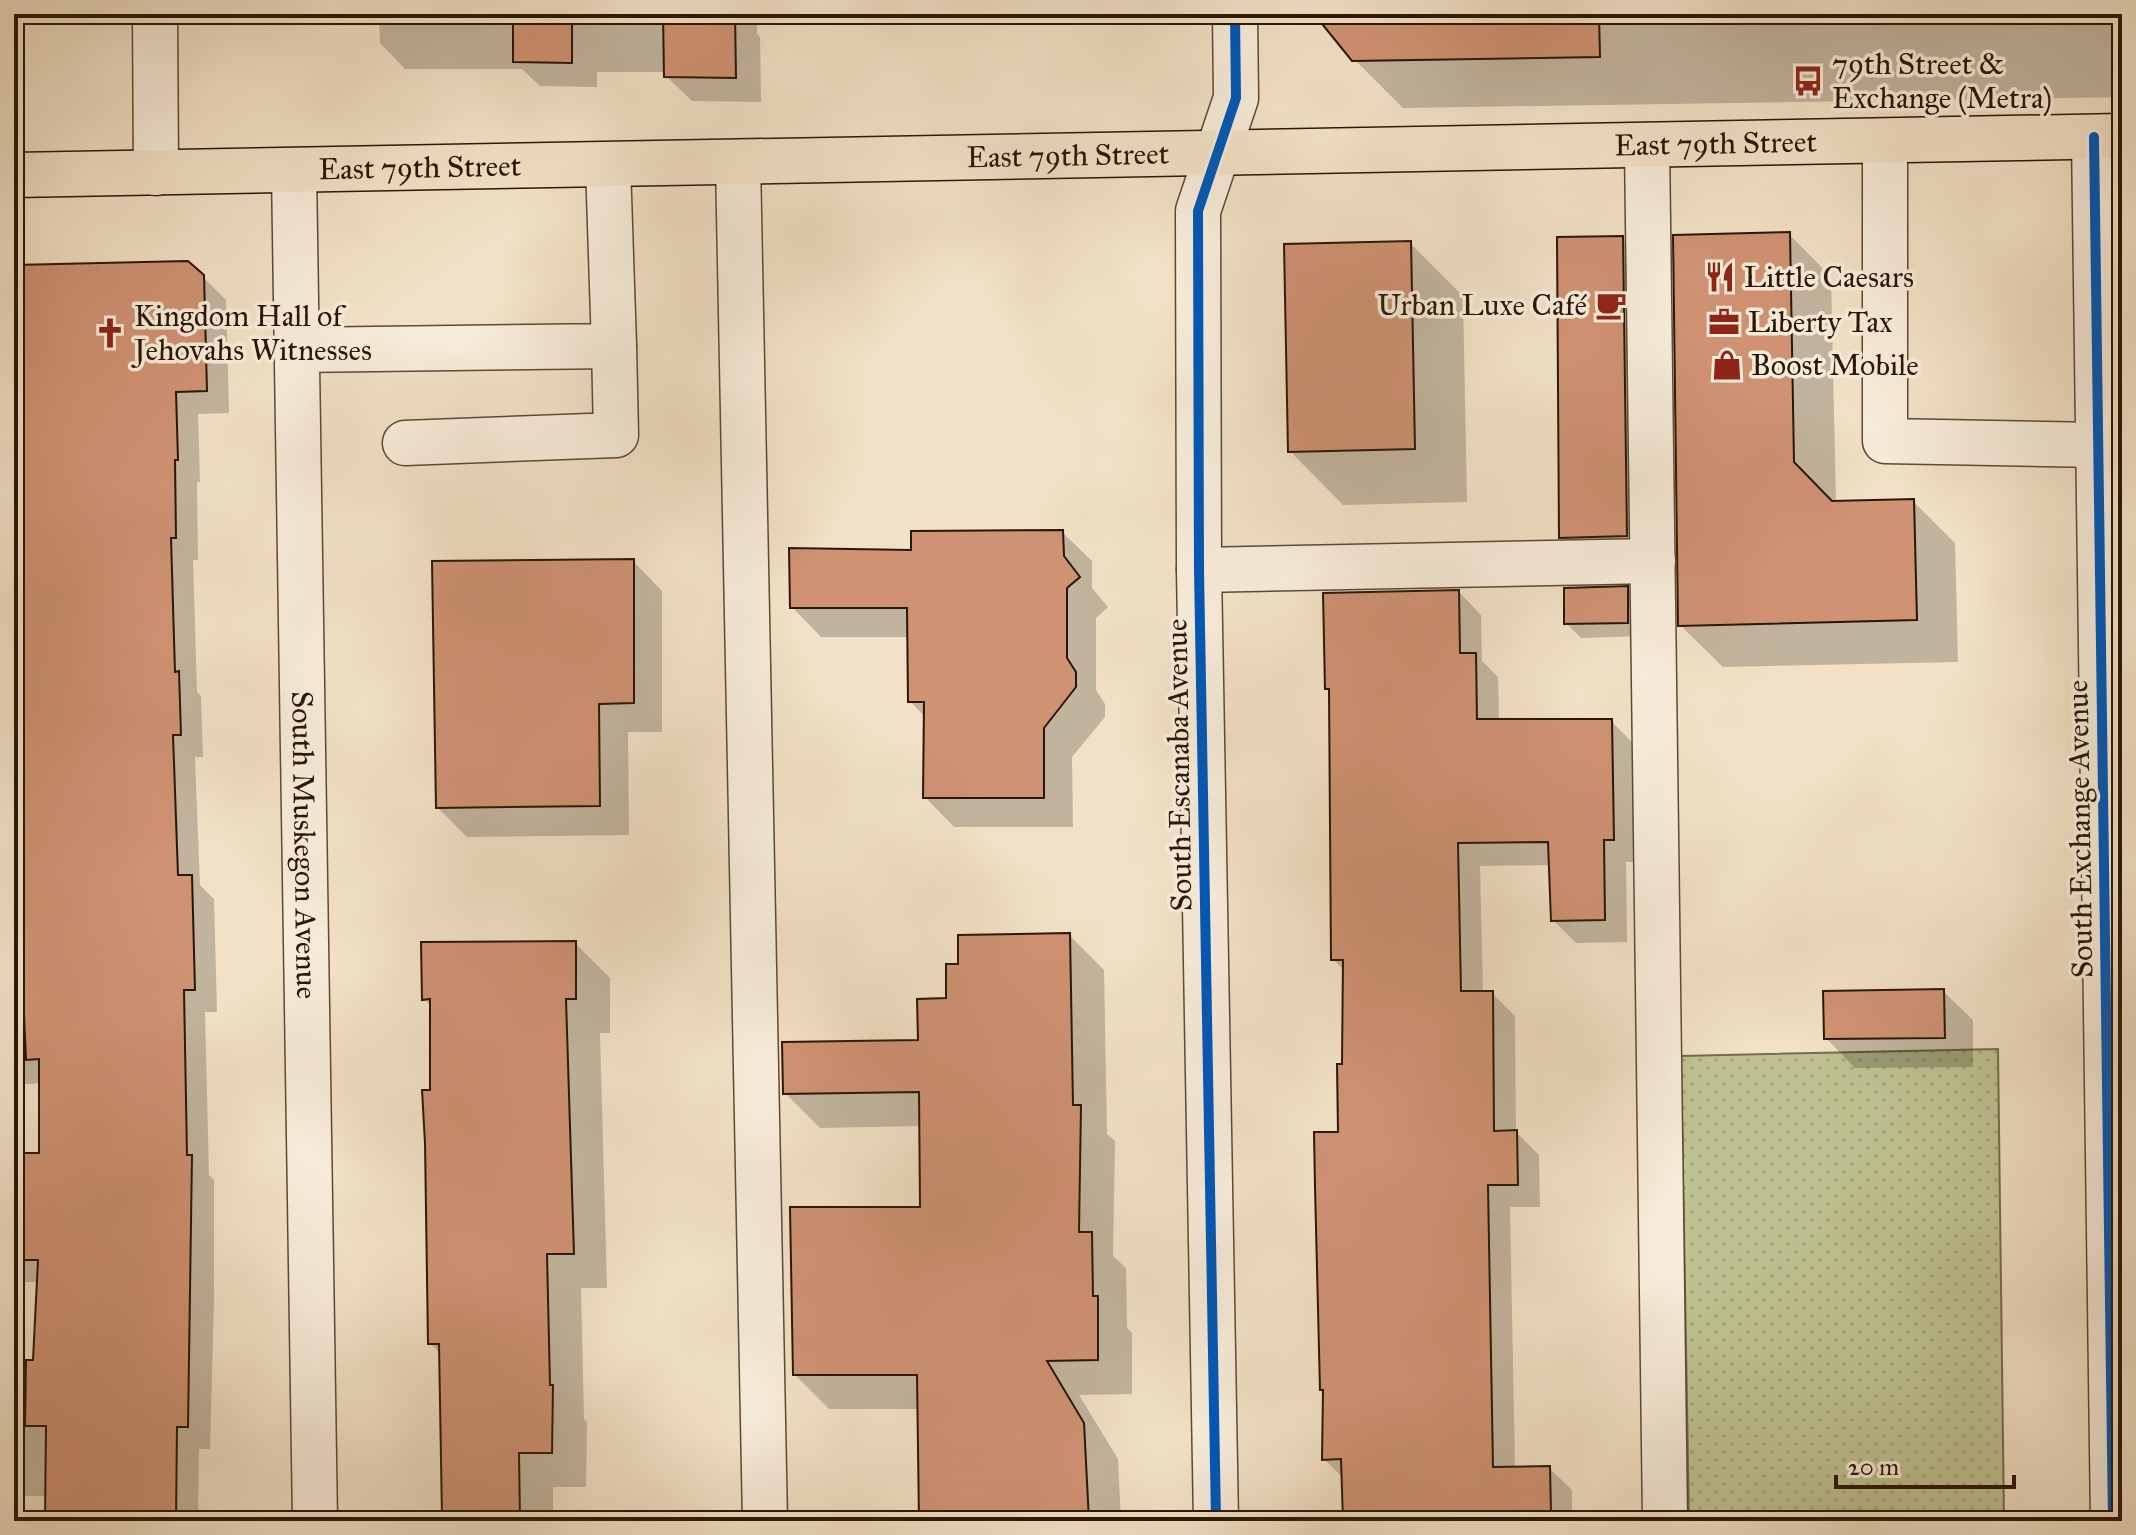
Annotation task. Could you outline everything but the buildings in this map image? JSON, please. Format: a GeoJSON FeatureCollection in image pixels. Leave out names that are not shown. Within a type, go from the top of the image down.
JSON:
{"type":"FeatureCollection","features":[{"type":"Feature","properties":{"kind":"main road","name":"East 79th Street"},"geometry":{"type":"LineString","coordinates":[[14,175],[2108,137]]}},
{"type":"Feature","properties":{"kind":"street"},"geometry":{"type":"LineString","coordinates":[[155,14],[156,173]]}},
{"type":"Feature","properties":{"kind":"street","name":"South Escanaba Avenue"},"geometry":{"type":"LineString","coordinates":[[1216,1521],[1199,570],[1198,211],[1236,98],[1235,14]]}},
{"type":"Feature","properties":{"kind":"street","name":"South Exchange Avenue"},"geometry":{"type":"LineString","coordinates":[[2108,137],[2098,445],[2113,1521]]}},
{"type":"Feature","properties":{"kind":"street"},"geometry":{"type":"LineString","coordinates":[[1885,141],[1885,441],[2098,445]]}},
{"type":"Feature","properties":{"kind":"street"},"geometry":{"type":"LineString","coordinates":[[1647,145],[1665,1521]]}},
{"type":"Feature","properties":{"kind":"street"},"geometry":{"type":"LineString","coordinates":[[738,162],[765,1521]]}},
{"type":"Feature","properties":{"kind":"street"},"geometry":{"type":"LineString","coordinates":[[405,443],[616,435],[608,165]]}},
{"type":"Feature","properties":{"kind":"street","name":"South Muskegon Avenue"},"geometry":{"type":"LineString","coordinates":[[294,171],[315,1521]]}},
{"type":"Feature","properties":{"kind":"street"},"geometry":{"type":"LineString","coordinates":[[297,350],[614,346]]}},
{"type":"Feature","properties":{"kind":"street"},"geometry":{"type":"LineString","coordinates":[[1199,570],[1653,561]]}},
{"type":"Feature","properties":{"kind":"green space"},"geometry":{"type":"Polygon","coordinates":[[[1998,1049],[2004,1521],[1689,1521],[1681,1056],[1998,1049]]]}},
{"type":"Feature","properties":{"kind":"cycle path"},"geometry":{"type":"LineString","coordinates":[[1216,1521],[1199,570],[1198,211],[1236,98],[1235,14]]}},
{"type":"Feature","properties":{"kind":"cycle path"},"geometry":{"type":"LineString","coordinates":[[2094,137],[2113,1521]]}},
{"type":"Feature","properties":{"kind":"place","name":"79th Street & Exchange (Metra)"},"geometry":{"type":"Point","coordinates":[1808,81]}},
{"type":"Feature","properties":{"kind":"place","name":"Little Caesars"},"geometry":{"type":"Point","coordinates":[1720,277]}},
{"type":"Feature","properties":{"kind":"place","name":"Urban Luxe Café"},"geometry":{"type":"Point","coordinates":[1611,305]}},
{"type":"Feature","properties":{"kind":"place","name":"Liberty Tax"},"geometry":{"type":"Point","coordinates":[1724,322]}},
{"type":"Feature","properties":{"kind":"place","name":"Kingdom Hall of Jehovahs Witnesses"},"geometry":{"type":"Point","coordinates":[110,333]}},
{"type":"Feature","properties":{"kind":"place","name":"Boost Mobile"},"geometry":{"type":"Point","coordinates":[1727,365]}}]}
